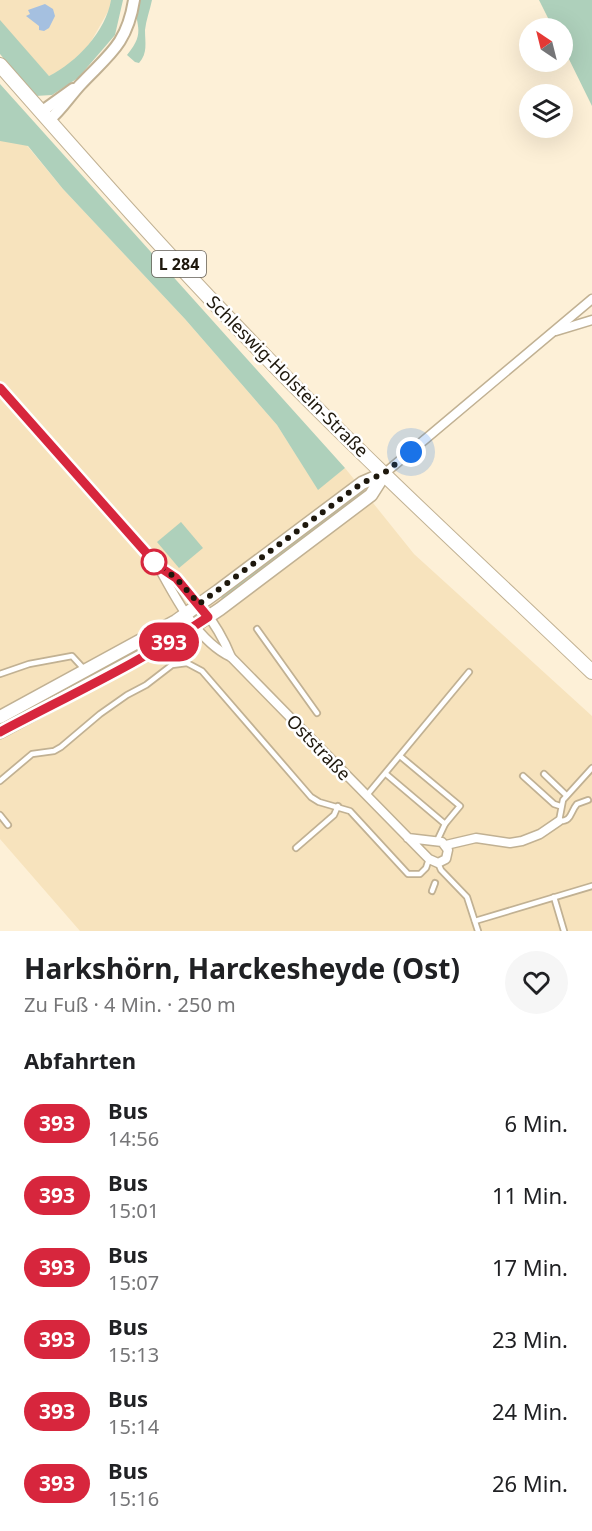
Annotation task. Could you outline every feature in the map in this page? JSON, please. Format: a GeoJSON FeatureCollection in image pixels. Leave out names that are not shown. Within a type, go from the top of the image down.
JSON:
{"type":"FeatureCollection","features":[{"type":"Feature","properties":{"kind":"main road","name":"Schleswig-Holstein-Straße"},"geometry":{"type":"LineString","coordinates":[[0,65],[266,357],[592,672]]}},
{"type":"Feature","properties":{"kind":"main road"},"geometry":{"type":"LineString","coordinates":[[0,717],[187,613],[362,483],[384,473]]}},
{"type":"Feature","properties":{"kind":"main road"},"geometry":{"type":"LineString","coordinates":[[0,732],[124,667],[195,626],[371,495],[384,473]]}},
{"type":"Feature","properties":{"kind":"street"},"geometry":{"type":"LineString","coordinates":[[45,116],[60,110],[81,84],[105,62],[117,47],[131,16],[134,0]]}},
{"type":"Feature","properties":{"kind":"street"},"geometry":{"type":"LineString","coordinates":[[384,473],[592,299]]}},
{"type":"Feature","properties":{"kind":"street"},"geometry":{"type":"LineString","coordinates":[[553,332],[592,320]]}},
{"type":"Feature","properties":{"kind":"street","name":"Oststraße"},"geometry":{"type":"LineString","coordinates":[[0,388],[158,566],[207,642],[231,657],[408,838],[434,861]]}},
{"type":"Feature","properties":{"kind":"street","name":"Oststraße"},"geometry":{"type":"LineString","coordinates":[[158,566],[176,578],[199,604],[220,633],[231,657]]}},
{"type":"Feature","properties":{"kind":"street"},"geometry":{"type":"LineString","coordinates":[[408,838],[437,841],[446,845],[476,838],[510,843],[540,834],[559,821]]}},
{"type":"Feature","properties":{"kind":"street"},"geometry":{"type":"LineString","coordinates":[[434,861],[446,859],[448,850],[446,845]]}},
{"type":"Feature","properties":{"kind":"lane"},"geometry":{"type":"LineString","coordinates":[[257,629],[317,713]]}},
{"type":"Feature","properties":{"kind":"lane"},"geometry":{"type":"LineString","coordinates":[[0,674],[28,664],[72,656],[86,671]]}},
{"type":"Feature","properties":{"kind":"lane"},"geometry":{"type":"LineString","coordinates":[[0,781],[32,754],[54,751],[61,747],[109,707],[146,685],[168,667],[182,662],[192,664],[202,671],[311,797],[350,811],[408,874],[420,874],[434,861],[466,897],[478,931]]}},
{"type":"Feature","properties":{"kind":"lane"},"geometry":{"type":"LineString","coordinates":[[367,795],[469,672]]}},
{"type":"Feature","properties":{"kind":"lane"},"geometry":{"type":"LineString","coordinates":[[400,756],[460,806],[445,824],[437,841]]}},
{"type":"Feature","properties":{"kind":"lane"},"geometry":{"type":"LineString","coordinates":[[588,800],[577,804],[566,821],[559,821],[561,806],[566,795],[592,768]]}},
{"type":"Feature","properties":{"kind":"lane"},"geometry":{"type":"LineString","coordinates":[[386,774],[445,824]]}},
{"type":"Feature","properties":{"kind":"lane"},"geometry":{"type":"LineString","coordinates":[[544,774],[566,795]]}},
{"type":"Feature","properties":{"kind":"lane"},"geometry":{"type":"LineString","coordinates":[[523,776],[554,804],[561,806]]}},
{"type":"Feature","properties":{"kind":"lane"},"geometry":{"type":"LineString","coordinates":[[296,848],[334,815],[338,806]]}},
{"type":"Feature","properties":{"kind":"lane"},"geometry":{"type":"LineString","coordinates":[[0,815],[8,825]]}},
{"type":"Feature","properties":{"kind":"lane"},"geometry":{"type":"LineString","coordinates":[[432,891],[435,883]]}},
{"type":"Feature","properties":{"kind":"lane"},"geometry":{"type":"LineString","coordinates":[[475,921],[592,885]]}},
{"type":"Feature","properties":{"kind":"lane"},"geometry":{"type":"LineString","coordinates":[[554,897],[564,931]]}},
{"type":"Feature","properties":{"kind":"shaded area"},"geometry":{"type":"Polygon","coordinates":[[[0,0],[111,0],[110,8],[89,45],[65,68],[49,76],[0,22],[0,0]]]}},
{"type":"Feature","properties":{"kind":"shaded area"},"geometry":{"type":"Polygon","coordinates":[[[0,113],[63,189],[185,319],[277,425],[318,489],[345,468],[414,554],[592,716],[592,931],[80,931],[0,839],[0,113]]]}},
{"type":"Feature","properties":{"kind":"green space"},"geometry":{"type":"Polygon","coordinates":[[[111,0],[123,0],[115,35],[78,78],[52,95],[35,96],[0,54],[0,20],[49,76],[70,63],[89,44],[103,23],[111,0]]]}},
{"type":"Feature","properties":{"kind":"green space"},"geometry":{"type":"Polygon","coordinates":[[[136,0],[152,0],[146,26],[145,52],[139,63],[127,55],[138,33],[136,0]]]}},
{"type":"Feature","properties":{"kind":"green space"},"geometry":{"type":"Polygon","coordinates":[[[539,0],[592,0],[592,106],[573,67],[573,18],[548,18],[539,0]]]}},
{"type":"Feature","properties":{"kind":"green space"},"geometry":{"type":"Polygon","coordinates":[[[0,84],[345,468],[318,490],[277,425],[185,319],[63,189],[28,146],[0,141],[0,84]]]}},
{"type":"Feature","properties":{"kind":"green space"},"geometry":{"type":"Polygon","coordinates":[[[362,487],[365,491],[223,601],[221,598],[362,487]]]}},
{"type":"Feature","properties":{"kind":"green space"},"geometry":{"type":"Polygon","coordinates":[[[181,522],[203,548],[179,568],[157,542],[181,522]]]}},
{"type":"Feature","properties":{"kind":"green space"},"geometry":{"type":"Polygon","coordinates":[[[174,626],[177,632],[0,727],[0,721],[174,626]]]}},
{"type":"Feature","properties":{"kind":"water"},"geometry":{"type":"Polygon","coordinates":[[[45,4],[53,9],[55,16],[49,28],[44,31],[39,30],[39,26],[26,16],[30,14],[28,10],[45,4]]]}},
{"type":"Feature","properties":{"kind":"bus line","name":"393"},"geometry":{"type":"LineString","coordinates":[[0,388],[158,566],[176,578],[208,617],[124,667],[0,732]]}},
{"type":"Feature","properties":{"kind":"route"},"geometry":{"type":"LineString","coordinates":[[154,562],[176,578],[199,604],[362,483],[384,473],[411,452]]}}]}
